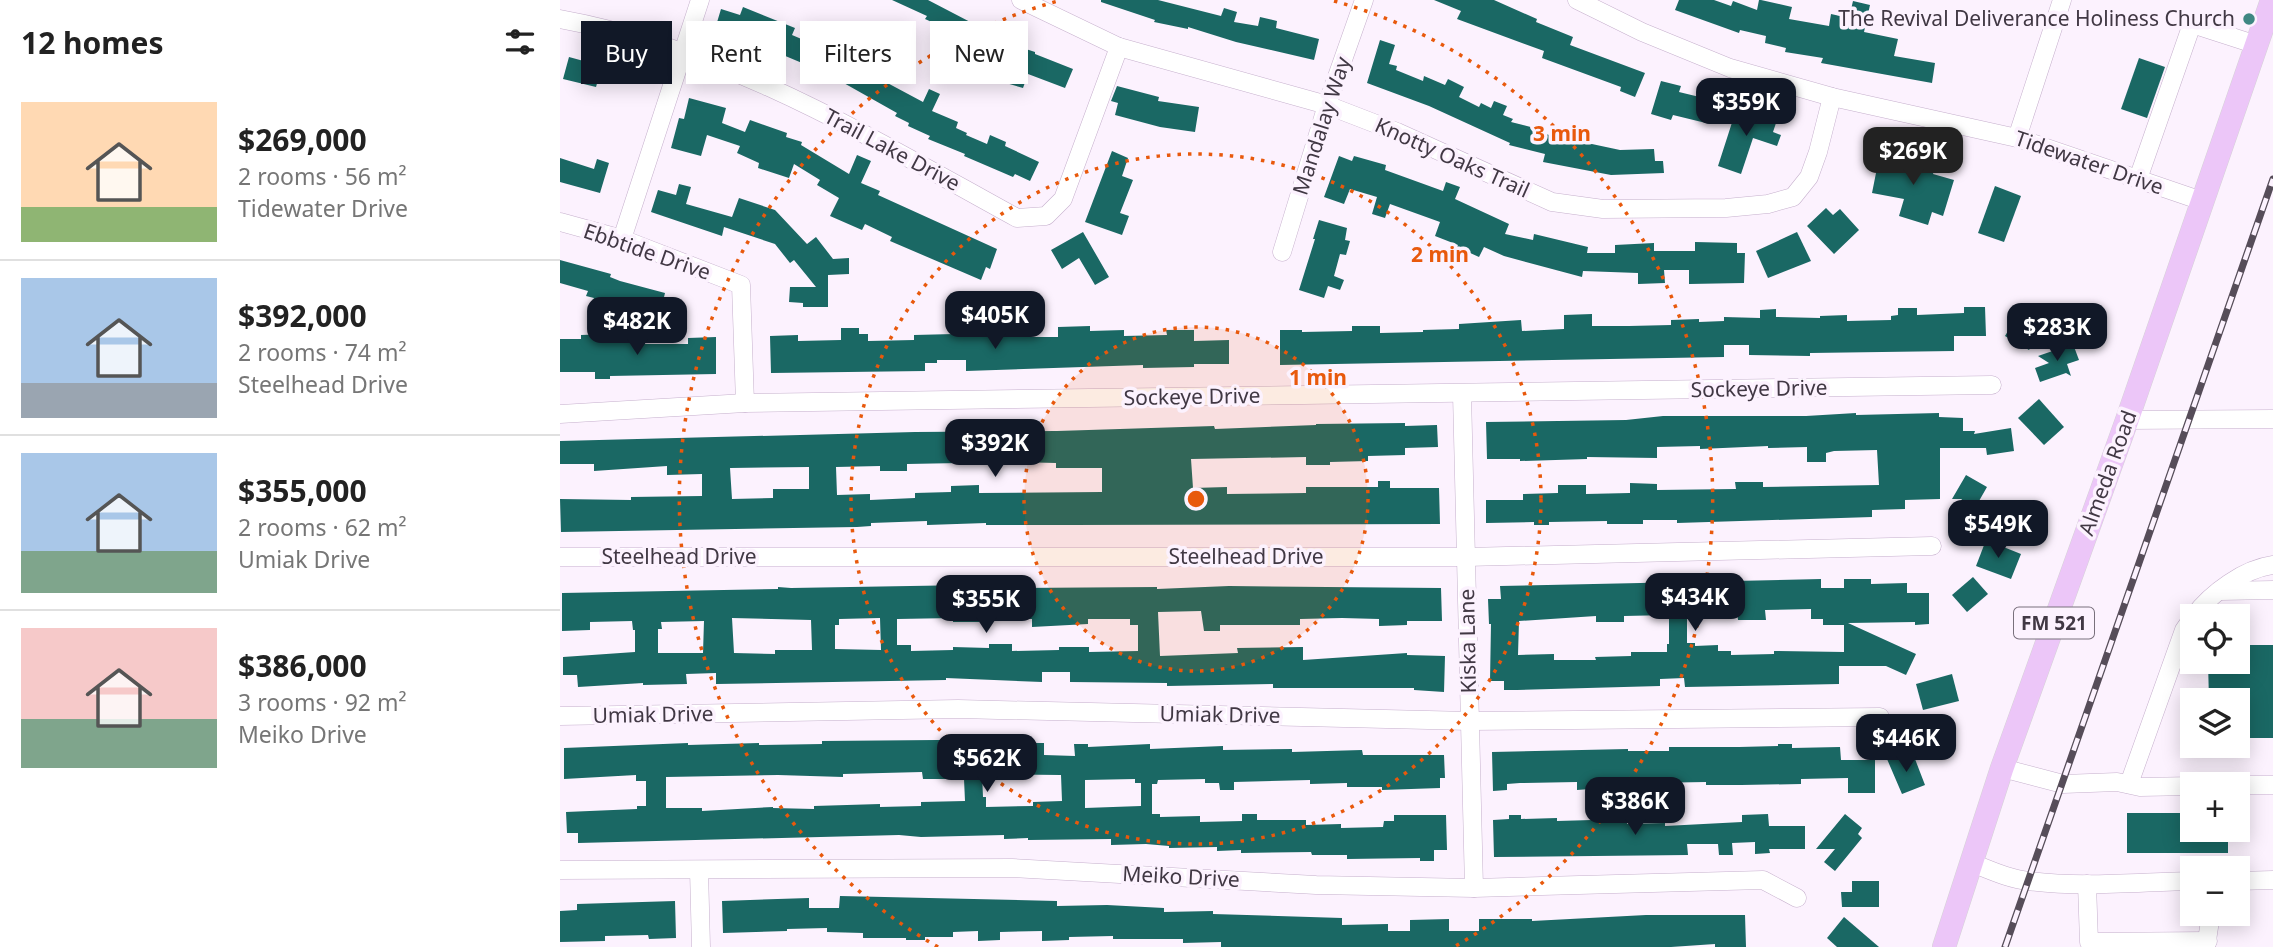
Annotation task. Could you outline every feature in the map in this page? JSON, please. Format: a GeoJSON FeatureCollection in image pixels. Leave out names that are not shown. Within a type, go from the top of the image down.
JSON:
{"type":"FeatureCollection","features":[{"type":"Feature","properties":{"kind":"main road","name":"Almeda Road"},"geometry":{"type":"LineString","coordinates":[[1944,947],[2003,768],[2272,0]]}},
{"type":"Feature","properties":{"kind":"street"},"geometry":{"type":"LineString","coordinates":[[622,239],[700,0]]}},
{"type":"Feature","properties":{"kind":"street","name":"Knotty Oaks Trail"},"geometry":{"type":"LineString","coordinates":[[1021,0],[1119,47],[1327,105],[1397,132],[1552,202],[1603,209],[1726,208],[1768,204],[1793,197],[1809,177],[1832,97]]}},
{"type":"Feature","properties":{"kind":"street","name":"Mandalay Way"},"geometry":{"type":"LineString","coordinates":[[1282,252],[1327,105],[1364,0]]}},
{"type":"Feature","properties":{"kind":"street","name":"Tidewater Drive"},"geometry":{"type":"LineString","coordinates":[[1577,0],[1642,32],[1730,68],[1832,97],[2017,138],[2202,201]]}},
{"type":"Feature","properties":{"kind":"street"},"geometry":{"type":"LineString","coordinates":[[2017,138],[2062,0]]}},
{"type":"Feature","properties":{"kind":"street","name":"Trail Lake Drive"},"geometry":{"type":"LineString","coordinates":[[560,19],[591,24],[682,52],[747,76],[829,115],[1017,218],[1046,216],[1063,199],[1119,47]]}},
{"type":"Feature","properties":{"kind":"street"},"geometry":{"type":"LineString","coordinates":[[2138,179],[2192,24],[2256,45]]}},
{"type":"Feature","properties":{"kind":"street","name":"Ebbtide Drive"},"geometry":{"type":"LineString","coordinates":[[560,222],[622,239],[741,285],[745,403]]}},
{"type":"Feature","properties":{"kind":"street","name":"Sockeye Drive"},"geometry":{"type":"LineString","coordinates":[[560,414],[745,403],[1992,385]]}},
{"type":"Feature","properties":{"kind":"street","name":"Kiska Lane"},"geometry":{"type":"LineString","coordinates":[[1462,394],[1474,888]]}},
{"type":"Feature","properties":{"kind":"street"},"geometry":{"type":"LineString","coordinates":[[2127,420],[2269,415]]}},
{"type":"Feature","properties":{"kind":"street","name":"Steelhead Drive"},"geometry":{"type":"LineString","coordinates":[[560,557],[1466,557],[1932,546]]}},
{"type":"Feature","properties":{"kind":"street"},"geometry":{"type":"LineString","coordinates":[[2203,604],[2243,576],[2273,565]]}},
{"type":"Feature","properties":{"kind":"street"},"geometry":{"type":"LineString","coordinates":[[2220,591],[2273,590]]}},
{"type":"Feature","properties":{"kind":"street"},"geometry":{"type":"LineString","coordinates":[[2129,784],[2180,640]]}},
{"type":"Feature","properties":{"kind":"street","name":"Umiak Drive"},"geometry":{"type":"LineString","coordinates":[[560,716],[958,709],[1470,721],[1880,716]]}},
{"type":"Feature","properties":{"kind":"street"},"geometry":{"type":"LineString","coordinates":[[2003,768],[2063,784],[2117,782],[2140,787],[2180,786]]}},
{"type":"Feature","properties":{"kind":"street"},"geometry":{"type":"LineString","coordinates":[[2250,785],[2273,785]]}},
{"type":"Feature","properties":{"kind":"street"},"geometry":{"type":"LineString","coordinates":[[1972,863],[2006,877],[2028,881],[2087,884],[2180,881]]}},
{"type":"Feature","properties":{"kind":"street","name":"Meiko Drive"},"geometry":{"type":"LineString","coordinates":[[560,870],[1012,868],[1316,885],[1474,888],[1763,880],[1797,898]]}},
{"type":"Feature","properties":{"kind":"street"},"geometry":{"type":"LineString","coordinates":[[699,870],[701,947]]}},
{"type":"Feature","properties":{"kind":"street"},"geometry":{"type":"LineString","coordinates":[[2250,881],[2273,880]]}},
{"type":"Feature","properties":{"kind":"street"},"geometry":{"type":"LineString","coordinates":[[2087,884],[2089,942],[2207,944],[2209,926]]}},
{"type":"Feature","properties":{"kind":"building"},"geometry":{"type":"Polygon","coordinates":[[[892,0],[928,0],[968,21],[930,21],[925,19],[927,16],[892,0]]]}},
{"type":"Feature","properties":{"kind":"building"},"geometry":{"type":"Polygon","coordinates":[[[1101,0],[1158,0],[1221,16],[1224,8],[1237,12],[1234,22],[1258,26],[1260,17],[1277,21],[1276,28],[1319,39],[1314,60],[1236,42],[1188,27],[1154,22],[1155,20],[1101,0]]]}},
{"type":"Feature","properties":{"kind":"building"},"geometry":{"type":"Polygon","coordinates":[[[1434,0],[1494,0],[1537,19],[1536,22],[1573,37],[1570,45],[1645,73],[1635,97],[1620,91],[1621,87],[1542,58],[1544,51],[1457,19],[1461,11],[1434,0]]]}},
{"type":"Feature","properties":{"kind":"building"},"geometry":{"type":"Polygon","coordinates":[[[1679,0],[1714,0],[1731,6],[1733,1],[1757,10],[1761,0],[1792,7],[1789,19],[1829,26],[1831,14],[1849,18],[1853,1],[1870,5],[1864,32],[1898,39],[1894,56],[1935,63],[1932,83],[1821,63],[1823,58],[1785,52],[1786,48],[1765,43],[1766,36],[1740,30],[1739,33],[1675,10],[1679,0]]]}},
{"type":"Feature","properties":{"kind":"building"},"geometry":{"type":"Polygon","coordinates":[[[743,7],[778,21],[717,21],[721,9],[740,15],[743,7]]]}},
{"type":"Feature","properties":{"kind":"building"},"geometry":{"type":"Polygon","coordinates":[[[786,24],[795,28],[792,35],[800,38],[800,62],[786,56],[786,24]]]}},
{"type":"Feature","properties":{"kind":"building"},"geometry":{"type":"Polygon","coordinates":[[[1380,40],[1395,45],[1389,64],[1397,66],[1396,70],[1423,81],[1424,76],[1445,85],[1448,79],[1464,87],[1459,97],[1479,107],[1481,103],[1491,108],[1494,101],[1507,106],[1503,115],[1513,119],[1511,122],[1546,131],[1545,134],[1620,150],[1654,149],[1655,161],[1663,161],[1664,173],[1611,175],[1543,162],[1545,154],[1509,145],[1510,143],[1429,106],[1367,83],[1380,40]]]}},
{"type":"Feature","properties":{"kind":"building"},"geometry":{"type":"Polygon","coordinates":[[[1028,50],[1073,69],[1065,88],[1028,74],[1028,50]]]}},
{"type":"Feature","properties":{"kind":"building"},"geometry":{"type":"Polygon","coordinates":[[[569,57],[581,60],[581,83],[563,79],[569,57]]]}},
{"type":"Feature","properties":{"kind":"building"},"geometry":{"type":"Polygon","coordinates":[[[2139,58],[2165,67],[2147,118],[2121,109],[2139,58]]]}},
{"type":"Feature","properties":{"kind":"building"},"geometry":{"type":"Polygon","coordinates":[[[1661,81],[1681,86],[1679,92],[1716,101],[1710,124],[1673,115],[1671,120],[1651,114],[1661,81]]]}},
{"type":"Feature","properties":{"kind":"building"},"geometry":{"type":"Polygon","coordinates":[[[846,84],[889,84],[923,102],[929,89],[940,94],[932,111],[958,122],[956,128],[967,133],[966,135],[987,144],[990,135],[1006,142],[1005,146],[1039,162],[1030,181],[1015,174],[1013,177],[928,139],[930,136],[908,126],[909,123],[895,116],[897,113],[846,84]]]}},
{"type":"Feature","properties":{"kind":"building"},"geometry":{"type":"Polygon","coordinates":[[[1117,86],[1159,97],[1158,101],[1199,107],[1195,132],[1160,127],[1115,115],[1118,103],[1111,101],[1117,86]]]}},
{"type":"Feature","properties":{"kind":"building"},"geometry":{"type":"Polygon","coordinates":[[[689,98],[726,108],[722,123],[745,132],[750,120],[787,133],[786,137],[802,142],[801,145],[849,174],[857,155],[871,161],[861,183],[880,191],[878,195],[997,249],[990,269],[986,267],[981,280],[890,241],[892,237],[865,224],[862,230],[830,216],[839,198],[817,185],[820,180],[794,164],[789,178],[758,168],[759,163],[737,153],[740,146],[707,135],[701,156],[671,148],[679,118],[684,119],[689,98]]]}},
{"type":"Feature","properties":{"kind":"building"},"geometry":{"type":"Polygon","coordinates":[[[1737,107],[1777,120],[1773,132],[1781,135],[1777,146],[1753,138],[1741,174],[1718,166],[1737,107]]]}},
{"type":"Feature","properties":{"kind":"building"},"geometry":{"type":"Polygon","coordinates":[[[1891,148],[1896,166],[1913,169],[1916,157],[1936,163],[1933,174],[1954,180],[1943,216],[1932,212],[1928,225],[1899,216],[1904,199],[1872,193],[1879,158],[1877,152],[1891,148]]]}},
{"type":"Feature","properties":{"kind":"building"},"geometry":{"type":"Polygon","coordinates":[[[1112,151],[1128,158],[1122,176],[1133,180],[1120,213],[1129,216],[1122,235],[1085,222],[1112,151]]]}},
{"type":"Feature","properties":{"kind":"building"},"geometry":{"type":"Polygon","coordinates":[[[1339,156],[1352,161],[1354,156],[1386,165],[1385,170],[1443,191],[1446,182],[1460,187],[1455,199],[1509,224],[1505,234],[1533,240],[1534,234],[1588,247],[1587,253],[1615,253],[1615,245],[1654,243],[1654,251],[1695,251],[1695,242],[1737,243],[1737,253],[1745,253],[1744,283],[1689,284],[1689,270],[1664,270],[1665,283],[1638,284],[1638,273],[1583,271],[1582,277],[1504,256],[1484,247],[1479,257],[1435,236],[1440,222],[1390,204],[1385,218],[1372,214],[1377,197],[1350,189],[1344,204],[1324,197],[1339,156]]]}},
{"type":"Feature","properties":{"kind":"building"},"geometry":{"type":"Polygon","coordinates":[[[560,158],[594,169],[597,159],[609,163],[600,193],[560,182],[560,158]]]}},
{"type":"Feature","properties":{"kind":"building"},"geometry":{"type":"Polygon","coordinates":[[[679,184],[691,187],[686,204],[732,217],[739,198],[775,210],[807,244],[816,237],[833,259],[849,258],[849,274],[828,275],[828,307],[803,307],[803,303],[789,302],[790,287],[816,287],[794,260],[790,263],[775,244],[724,227],[722,236],[651,212],[658,190],[676,195],[679,184]]]}},
{"type":"Feature","properties":{"kind":"building"},"geometry":{"type":"Polygon","coordinates":[[[1995,186],[2021,196],[2004,242],[1978,233],[1995,186]]]}},
{"type":"Feature","properties":{"kind":"building"},"geometry":{"type":"Polygon","coordinates":[[[1826,208],[1833,215],[1840,209],[1859,230],[1834,254],[1807,226],[1826,208]]]}},
{"type":"Feature","properties":{"kind":"building"},"geometry":{"type":"Polygon","coordinates":[[[1319,220],[1347,228],[1345,240],[1350,241],[1346,255],[1340,254],[1334,276],[1344,280],[1340,290],[1328,286],[1324,298],[1299,290],[1319,220]]]}},
{"type":"Feature","properties":{"kind":"building"},"geometry":{"type":"Polygon","coordinates":[[[1083,232],[1109,277],[1095,285],[1079,258],[1062,269],[1051,250],[1083,232]]]}},
{"type":"Feature","properties":{"kind":"building"},"geometry":{"type":"Polygon","coordinates":[[[1797,232],[1811,261],[1768,278],[1756,251],[1797,232]]]}},
{"type":"Feature","properties":{"kind":"building"},"geometry":{"type":"Polygon","coordinates":[[[560,260],[665,293],[660,314],[613,302],[611,308],[592,302],[594,298],[586,296],[588,291],[560,283],[560,260]]]}},
{"type":"Feature","properties":{"kind":"building"},"geometry":{"type":"Polygon","coordinates":[[[2025,303],[2050,315],[2029,350],[2005,336],[2025,303]]]}},
{"type":"Feature","properties":{"kind":"building"},"geometry":{"type":"Polygon","coordinates":[[[1964,307],[1985,307],[1986,336],[1954,336],[1954,351],[1810,353],[1810,356],[1749,355],[1749,345],[1724,345],[1724,357],[1280,365],[1280,330],[1352,331],[1352,326],[1380,326],[1380,333],[1423,332],[1459,329],[1459,324],[1521,320],[1522,331],[1564,329],[1564,315],[1592,314],[1592,326],[1671,325],[1671,320],[1699,319],[1699,322],[1724,321],[1724,317],[1760,318],[1760,310],[1776,309],[1776,317],[1820,318],[1847,315],[1847,321],[1891,320],[1891,316],[1898,315],[1898,308],[1917,308],[1917,315],[1964,313],[1964,307]]]}},
{"type":"Feature","properties":{"kind":"building"},"geometry":{"type":"Polygon","coordinates":[[[990,323],[1008,323],[1008,332],[1018,332],[1018,337],[1058,337],[1058,327],[1090,326],[1090,331],[1124,330],[1124,336],[1167,335],[1166,330],[1194,330],[1194,341],[1229,340],[1229,364],[966,371],[966,360],[937,360],[937,363],[925,363],[925,371],[771,373],[770,336],[798,335],[798,341],[841,340],[841,328],[859,328],[859,334],[868,334],[868,341],[914,340],[914,335],[954,334],[954,330],[990,329],[990,323]]]}},
{"type":"Feature","properties":{"kind":"building"},"geometry":{"type":"Polygon","coordinates":[[[610,334],[610,339],[645,339],[645,344],[688,344],[688,338],[716,337],[716,374],[610,376],[610,379],[595,379],[595,372],[560,372],[560,339],[610,334]]]}},
{"type":"Feature","properties":{"kind":"building"},"geometry":{"type":"Polygon","coordinates":[[[2073,344],[2079,360],[2067,364],[2071,376],[2066,373],[2040,382],[2035,368],[2049,363],[2038,356],[2073,344]]]}},
{"type":"Feature","properties":{"kind":"building"},"geometry":{"type":"Polygon","coordinates":[[[2039,399],[2064,427],[2044,445],[2018,418],[2039,399]]]}},
{"type":"Feature","properties":{"kind":"building"},"geometry":{"type":"Polygon","coordinates":[[[1939,413],[1939,417],[1963,418],[1963,431],[1975,431],[1974,434],[2011,428],[2014,451],[1987,455],[1986,448],[1940,448],[1940,499],[1905,500],[1905,509],[1872,510],[1872,517],[1677,523],[1677,520],[1643,520],[1643,524],[1607,524],[1607,521],[1549,522],[1549,525],[1534,525],[1534,522],[1486,523],[1486,500],[1523,500],[1523,494],[1558,493],[1558,485],[1586,485],[1586,494],[1630,493],[1630,483],[1657,484],[1657,490],[1736,489],[1735,482],[1763,482],[1763,487],[1879,485],[1877,450],[1834,451],[1826,453],[1826,462],[1807,462],[1807,447],[1768,446],[1700,449],[1700,446],[1657,447],[1657,458],[1587,457],[1520,461],[1487,459],[1486,422],[1939,413]]]}},
{"type":"Feature","properties":{"kind":"building"},"geometry":{"type":"Polygon","coordinates":[[[1316,424],[1437,425],[1438,447],[1405,448],[1405,455],[1368,456],[1368,461],[1330,462],[1330,465],[1306,465],[1306,457],[1191,459],[1193,488],[1227,487],[1227,494],[1306,493],[1306,487],[1378,487],[1378,481],[1390,481],[1390,488],[1439,488],[1440,524],[927,525],[927,521],[871,523],[871,526],[857,527],[561,532],[560,499],[631,500],[631,497],[702,496],[702,474],[667,475],[667,466],[594,471],[594,464],[560,464],[560,441],[1214,426],[1215,429],[1316,424]],[[1056,463],[907,464],[907,471],[880,471],[880,466],[836,467],[837,495],[870,494],[870,500],[915,498],[915,493],[951,492],[951,486],[979,485],[979,493],[1102,492],[1102,468],[1056,468],[1056,463]],[[809,467],[730,468],[732,499],[773,498],[773,489],[809,489],[809,467]]]}},
{"type":"Feature","properties":{"kind":"building"},"geometry":{"type":"Polygon","coordinates":[[[1966,475],[1987,487],[1971,515],[1957,507],[1962,499],[1952,499],[1966,475]]]}},
{"type":"Feature","properties":{"kind":"building"},"geometry":{"type":"Polygon","coordinates":[[[1986,540],[2021,554],[2011,579],[1976,566],[1986,540]]]}},
{"type":"Feature","properties":{"kind":"building"},"geometry":{"type":"Polygon","coordinates":[[[1973,577],[1988,594],[1967,612],[1952,595],[1973,577]]]}},
{"type":"Feature","properties":{"kind":"building"},"geometry":{"type":"Polygon","coordinates":[[[1821,579],[1821,588],[1844,588],[1844,579],[1871,579],[1871,584],[1907,583],[1907,593],[1929,593],[1929,624],[1848,623],[1916,654],[1906,675],[1886,666],[1839,666],[1839,684],[1685,687],[1684,678],[1660,679],[1660,686],[1504,690],[1504,681],[1490,681],[1491,624],[1488,599],[1501,599],[1500,586],[1821,579]],[[1811,609],[1765,610],[1766,620],[1738,620],[1737,610],[1695,611],[1695,619],[1687,619],[1687,643],[1695,643],[1695,646],[1718,645],[1718,651],[1731,651],[1731,655],[1774,654],[1774,651],[1844,652],[1844,625],[1823,625],[1823,619],[1811,619],[1811,609]],[[1669,615],[1624,616],[1624,622],[1596,622],[1596,616],[1519,621],[1518,655],[1554,654],[1554,660],[1596,660],[1595,657],[1631,656],[1631,652],[1667,652],[1669,615]]]}},
{"type":"Feature","properties":{"kind":"building"},"geometry":{"type":"Polygon","coordinates":[[[970,585],[1157,589],[1229,586],[1441,588],[1442,621],[1407,621],[1407,625],[1379,626],[1379,619],[1300,619],[1300,625],[1220,625],[1220,631],[1204,631],[1201,611],[1158,612],[1160,656],[1238,653],[1237,648],[1303,647],[1303,660],[1407,653],[1445,656],[1444,692],[1414,688],[1273,688],[1273,684],[1167,686],[1167,683],[1070,682],[1070,672],[1042,672],[1042,682],[946,678],[716,684],[716,673],[686,674],[687,684],[643,683],[578,687],[577,675],[563,675],[563,657],[635,652],[635,630],[632,621],[590,622],[590,630],[562,631],[562,593],[970,585]],[[732,618],[734,653],[775,654],[775,650],[812,650],[811,620],[732,618]],[[880,618],[839,619],[839,625],[835,625],[835,649],[881,650],[880,618]],[[953,618],[897,619],[897,645],[911,645],[911,651],[953,650],[953,647],[989,648],[989,644],[1012,644],[1012,651],[1089,647],[1089,652],[1138,651],[1138,625],[1130,625],[1130,619],[1088,619],[1088,624],[1032,627],[1032,619],[979,618],[979,622],[953,622],[953,618]],[[704,621],[661,622],[662,629],[658,629],[658,653],[703,653],[704,621]]]}},
{"type":"Feature","properties":{"kind":"building"},"geometry":{"type":"Polygon","coordinates":[[[2250,645],[2273,645],[2273,738],[2250,738],[2250,688],[2209,688],[2208,674],[2250,674],[2250,645]]]}},
{"type":"Feature","properties":{"kind":"building"},"geometry":{"type":"Polygon","coordinates":[[[1952,674],[1959,701],[1923,710],[1916,684],[1952,674]]]}},
{"type":"Feature","properties":{"kind":"building"},"geometry":{"type":"Polygon","coordinates":[[[1926,715],[1954,728],[1942,752],[1914,738],[1926,715]]]}},
{"type":"Feature","properties":{"kind":"building"},"geometry":{"type":"Polygon","coordinates":[[[969,740],[969,749],[990,749],[990,743],[1044,743],[1044,755],[1075,756],[1074,744],[1088,744],[1088,747],[1150,744],[1150,749],[1223,746],[1223,750],[1362,750],[1363,755],[1444,755],[1445,778],[1440,778],[1440,788],[1382,790],[1382,787],[1347,787],[1347,783],[1310,784],[1310,780],[1234,782],[1234,790],[1220,790],[1219,783],[1205,783],[1205,779],[1158,780],[1157,784],[1152,784],[1152,814],[1160,814],[1160,817],[1200,816],[1200,822],[1242,821],[1242,814],[1257,814],[1257,820],[1306,820],[1306,825],[1341,824],[1341,828],[1383,827],[1384,821],[1394,821],[1394,815],[1446,815],[1447,850],[1434,850],[1434,861],[1420,861],[1420,858],[1347,859],[1347,855],[1312,855],[1311,852],[1241,853],[1241,850],[1217,851],[1217,847],[1111,845],[1111,839],[1004,839],[1004,835],[578,843],[578,833],[567,833],[566,812],[637,809],[637,806],[646,806],[646,781],[636,781],[636,775],[564,779],[564,748],[688,743],[822,744],[822,741],[969,740]],[[922,772],[843,774],[843,777],[666,777],[666,808],[702,808],[702,811],[773,807],[814,809],[814,806],[921,806],[921,802],[965,801],[964,779],[923,779],[922,772]],[[982,774],[986,807],[1033,806],[1033,802],[1062,801],[1061,775],[982,774]],[[1135,779],[1085,780],[1085,808],[1141,806],[1141,783],[1135,783],[1135,779]]]}},
{"type":"Feature","properties":{"kind":"building"},"geometry":{"type":"Polygon","coordinates":[[[1792,744],[1792,748],[1840,747],[1841,760],[1875,760],[1875,793],[1848,793],[1848,778],[1801,779],[1801,784],[1741,785],[1706,785],[1706,782],[1648,783],[1648,780],[1590,781],[1590,789],[1577,790],[1577,782],[1520,783],[1507,784],[1507,790],[1493,791],[1492,752],[1628,749],[1669,751],[1669,747],[1792,744]]]}},
{"type":"Feature","properties":{"kind":"building"},"geometry":{"type":"Polygon","coordinates":[[[1901,753],[1905,763],[1915,759],[1925,785],[1902,794],[1887,759],[1901,753]]]}},
{"type":"Feature","properties":{"kind":"building"},"geometry":{"type":"Polygon","coordinates":[[[2127,813],[2180,813],[2180,842],[2228,842],[2228,853],[2127,853],[2127,813]]]}},
{"type":"Feature","properties":{"kind":"building"},"geometry":{"type":"Polygon","coordinates":[[[1768,814],[1769,826],[1805,826],[1805,849],[1769,849],[1770,853],[1755,854],[1755,842],[1732,843],[1733,855],[1719,855],[1718,844],[1687,844],[1688,855],[1494,857],[1493,820],[1509,819],[1509,815],[1521,815],[1521,819],[1557,818],[1557,821],[1627,819],[1627,824],[1665,823],[1665,826],[1742,822],[1742,815],[1768,814]]]}},
{"type":"Feature","properties":{"kind":"building"},"geometry":{"type":"Polygon","coordinates":[[[1845,814],[1862,828],[1858,834],[1862,838],[1835,871],[1824,862],[1835,849],[1816,849],[1845,814]]]}},
{"type":"Feature","properties":{"kind":"building"},"geometry":{"type":"Polygon","coordinates":[[[1852,881],[1879,881],[1879,907],[1842,907],[1841,892],[1852,892],[1852,881]]]}},
{"type":"Feature","properties":{"kind":"building"},"geometry":{"type":"Polygon","coordinates":[[[840,896],[1057,901],[1057,906],[1107,905],[1164,908],[1164,912],[1213,911],[1213,914],[1342,918],[1342,925],[1388,924],[1388,931],[1410,931],[1410,920],[1449,919],[1449,931],[1479,931],[1479,919],[1532,921],[1646,915],[1745,915],[1746,947],[1715,947],[1715,944],[1671,947],[1221,947],[1221,942],[1183,943],[1183,939],[1113,939],[1113,936],[1042,941],[1042,931],[1000,932],[1000,940],[978,941],[978,931],[953,932],[953,937],[925,937],[925,940],[863,938],[863,933],[827,932],[827,928],[723,933],[722,901],[809,898],[809,908],[839,908],[840,896]]]}},
{"type":"Feature","properties":{"kind":"building"},"geometry":{"type":"Polygon","coordinates":[[[675,901],[676,938],[649,939],[648,935],[605,936],[605,941],[560,942],[560,911],[577,910],[577,904],[675,901]]]}},
{"type":"Feature","properties":{"kind":"building"},"geometry":{"type":"Polygon","coordinates":[[[1844,917],[1879,947],[1837,947],[1827,938],[1844,917]]]}},
{"type":"Feature","properties":{"kind":"railway"},"geometry":{"type":"LineString","coordinates":[[2005,947],[2273,179]]}},
{"type":"Feature","properties":{"kind":"place","name":"The Revival Deliverance Holiness Church"},"geometry":{"type":"Point","coordinates":[2249,19]}}]}
